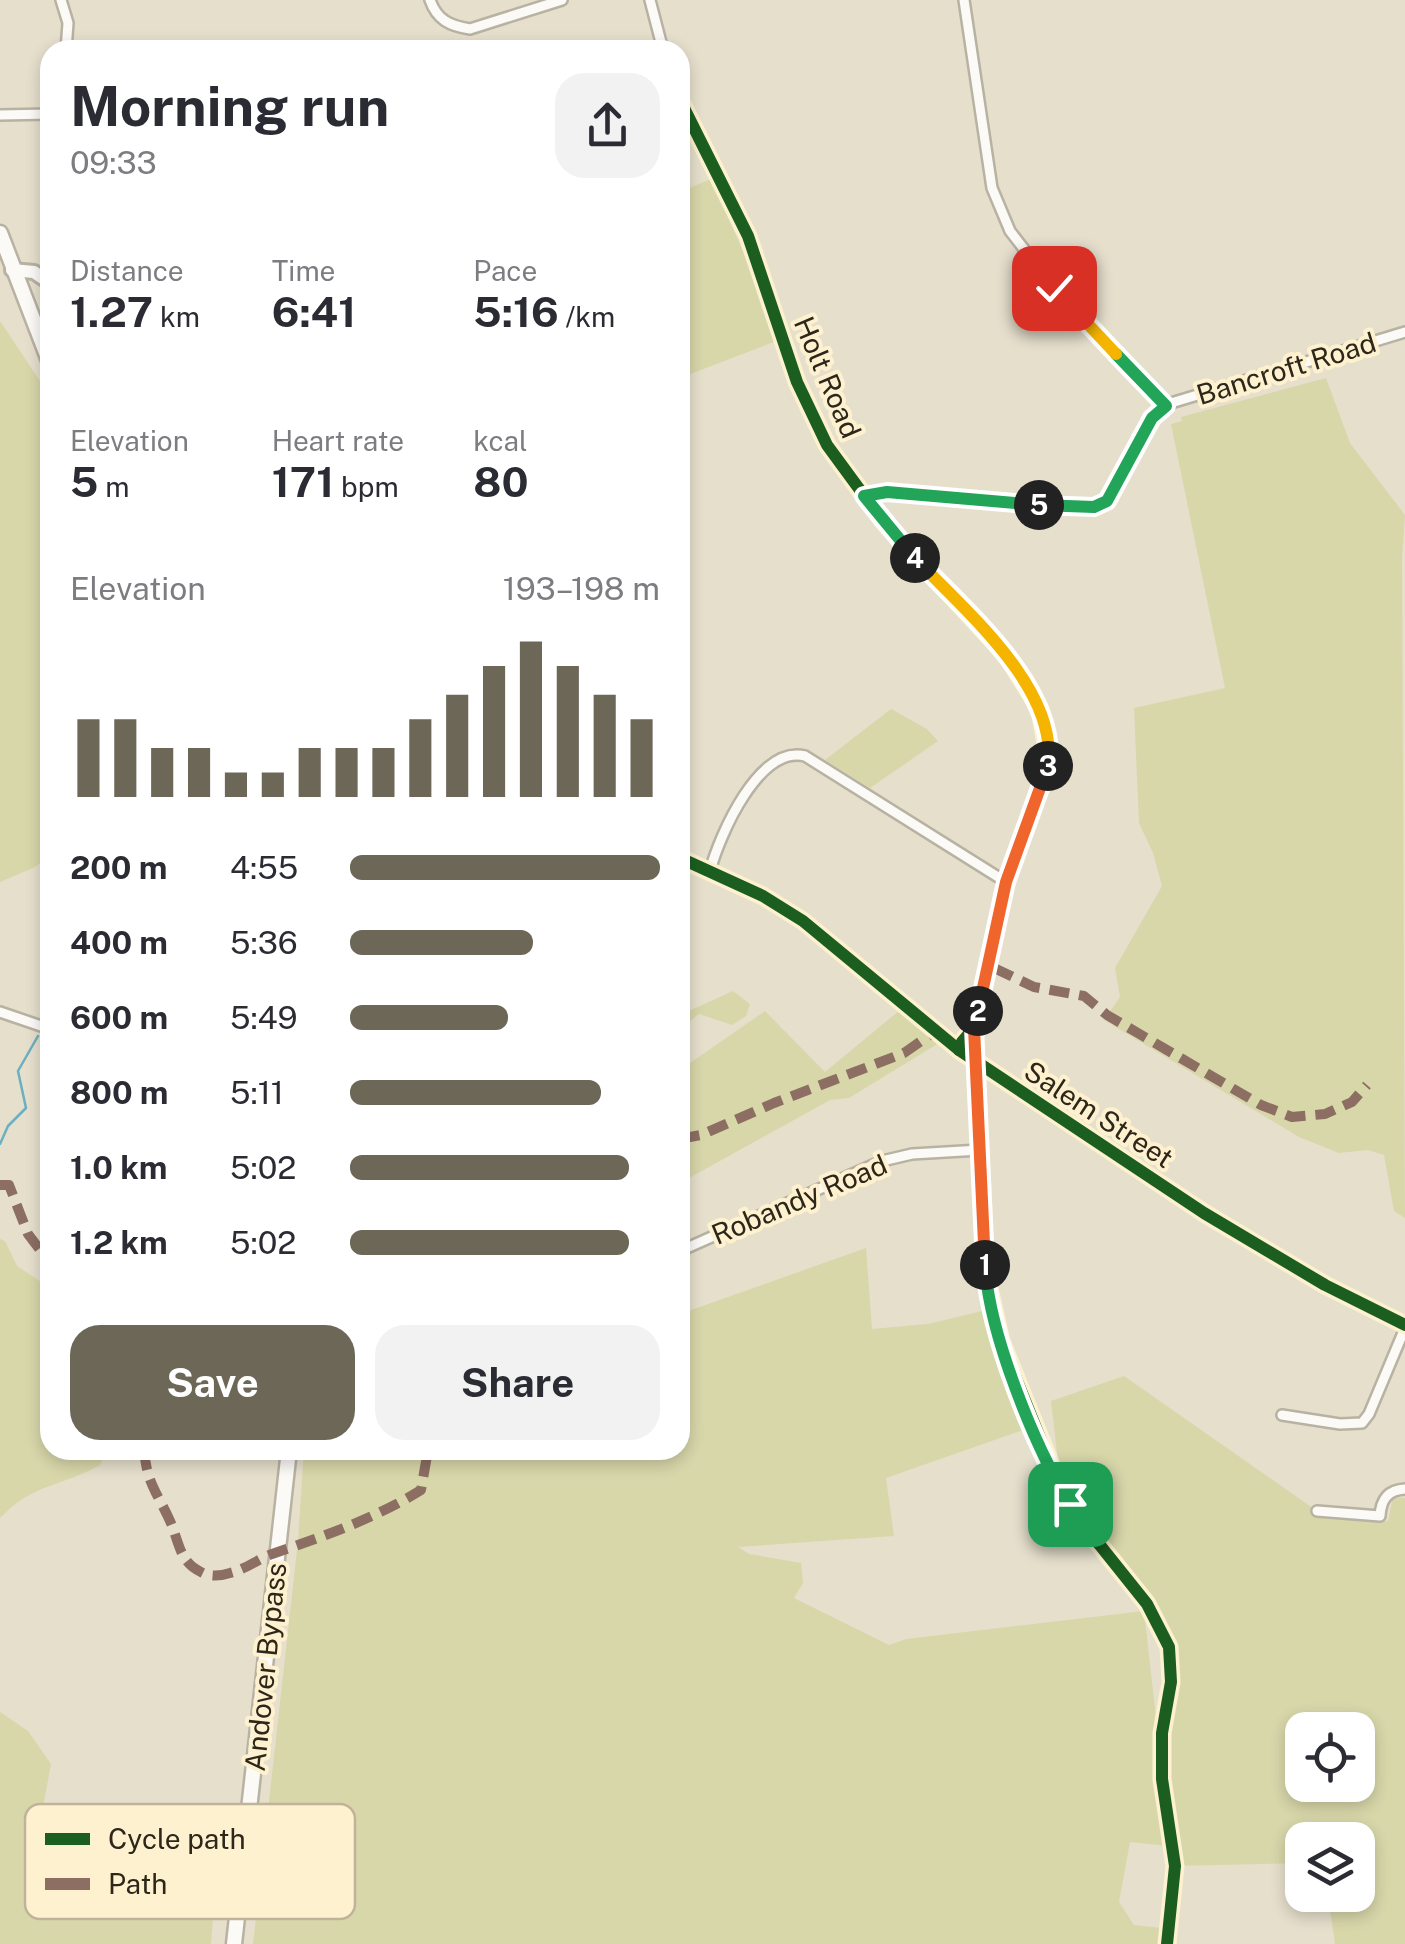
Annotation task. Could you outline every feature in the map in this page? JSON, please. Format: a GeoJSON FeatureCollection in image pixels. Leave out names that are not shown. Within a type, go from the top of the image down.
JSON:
{"type":"FeatureCollection","features":[{"type":"Feature","properties":{"kind":"main road"},"geometry":{"type":"LineString","coordinates":[[0,233],[40,339]]}},
{"type":"Feature","properties":{"kind":"main road","name":"Andover Bypass"},"geometry":{"type":"LineString","coordinates":[[249,1804],[287,1460]]}},
{"type":"Feature","properties":{"kind":"main road","name":"Andover Bypass"},"geometry":{"type":"LineString","coordinates":[[234,1944],[237,1919]]}},
{"type":"Feature","properties":{"kind":"street"},"geometry":{"type":"LineString","coordinates":[[62,0],[68,23],[67,40]]}},
{"type":"Feature","properties":{"kind":"street"},"geometry":{"type":"LineString","coordinates":[[430,0],[441,19],[470,29],[562,0]]}},
{"type":"Feature","properties":{"kind":"street"},"geometry":{"type":"LineString","coordinates":[[650,0],[660,40]]}},
{"type":"Feature","properties":{"kind":"street"},"geometry":{"type":"LineString","coordinates":[[964,0],[992,188],[1010,231],[1054,288],[1166,406]]}},
{"type":"Feature","properties":{"kind":"street"},"geometry":{"type":"LineString","coordinates":[[0,115],[40,114]]}},
{"type":"Feature","properties":{"kind":"street","name":"Holt Road"},"geometry":{"type":"LineString","coordinates":[[690,127],[748,236],[808,407],[827,445],[915,558],[1007,656],[1040,709],[1049,762],[1006,882],[974,1028],[986,1275],[1001,1342],[1058,1485],[1083,1524],[1147,1604],[1169,1647],[1171,1682],[1162,1733],[1162,1770],[1175,1866],[1167,1944]]}},
{"type":"Feature","properties":{"kind":"street"},"geometry":{"type":"LineString","coordinates":[[12,270],[34,272],[40,276]]}},
{"type":"Feature","properties":{"kind":"street","name":"Bancroft Road"},"geometry":{"type":"LineString","coordinates":[[864,496],[887,492],[1094,507],[1113,494],[1142,434],[1166,406],[1405,332]]}},
{"type":"Feature","properties":{"kind":"street"},"geometry":{"type":"LineString","coordinates":[[710,871],[738,805],[776,758],[794,753],[806,756],[1006,882]]}},
{"type":"Feature","properties":{"kind":"street","name":"Salem Street"},"geometry":{"type":"LineString","coordinates":[[690,863],[762,896],[803,921],[958,1050],[1239,1235],[1405,1326]]}},
{"type":"Feature","properties":{"kind":"street"},"geometry":{"type":"LineString","coordinates":[[0,1012],[40,1026]]}},
{"type":"Feature","properties":{"kind":"street","name":"Holt Road"},"geometry":{"type":"LineString","coordinates":[[958,1050],[974,1028]]}},
{"type":"Feature","properties":{"kind":"street","name":"Robandy Road"},"geometry":{"type":"LineString","coordinates":[[690,1247],[882,1161],[912,1154],[980,1150]]}},
{"type":"Feature","properties":{"kind":"street"},"geometry":{"type":"LineString","coordinates":[[1282,1415],[1336,1424],[1362,1423],[1405,1326]]}},
{"type":"Feature","properties":{"kind":"street"},"geometry":{"type":"LineString","coordinates":[[1316,1511],[1380,1516],[1384,1498],[1390,1492],[1405,1489]]}},
{"type":"Feature","properties":{"kind":"green space"},"geometry":{"type":"Polygon","coordinates":[[[711,179],[752,271],[776,341],[690,374],[690,188],[711,179]]]}},
{"type":"Feature","properties":{"kind":"green space"},"geometry":{"type":"Polygon","coordinates":[[[0,321],[40,381],[40,863],[0,882],[0,321]]]}},
{"type":"Feature","properties":{"kind":"green space"},"geometry":{"type":"Polygon","coordinates":[[[1326,378],[1350,443],[1405,515],[1402,557],[1405,1218],[1394,1211],[1384,1155],[1368,1150],[1339,1153],[1299,1137],[1104,1020],[1120,997],[1115,968],[1162,886],[1139,823],[1134,708],[1225,688],[1171,424],[1182,421],[1181,417],[1326,378]]]}},
{"type":"Feature","properties":{"kind":"green space"},"geometry":{"type":"Polygon","coordinates":[[[891,709],[927,729],[938,741],[870,788],[825,760],[891,709]]]}},
{"type":"Feature","properties":{"kind":"green space"},"geometry":{"type":"Polygon","coordinates":[[[733,991],[750,1004],[746,1016],[732,1025],[699,1014],[690,1021],[690,1010],[733,991]]]}},
{"type":"Feature","properties":{"kind":"green space"},"geometry":{"type":"Polygon","coordinates":[[[900,1010],[939,1043],[849,1098],[830,1100],[690,1177],[690,1063],[765,1011],[825,1072],[900,1010]]]}},
{"type":"Feature","properties":{"kind":"green space"},"geometry":{"type":"Polygon","coordinates":[[[0,1239],[5,1241],[17,1266],[40,1281],[40,1460],[102,1460],[86,1472],[24,1498],[0,1518],[0,1239]]]}},
{"type":"Feature","properties":{"kind":"green space"},"geometry":{"type":"Polygon","coordinates":[[[866,1248],[872,1329],[928,1324],[986,1310],[1029,1428],[886,1478],[894,1536],[738,1547],[749,1554],[801,1563],[803,1583],[794,1598],[889,1645],[906,1639],[1144,1611],[1157,1727],[1156,1773],[1168,1846],[1130,1842],[1119,1902],[1134,1925],[1162,1928],[1161,1944],[253,1944],[256,1919],[355,1919],[355,1804],[269,1804],[303,1460],[690,1460],[690,1310],[866,1248]]]}},
{"type":"Feature","properties":{"kind":"green space"},"geometry":{"type":"Polygon","coordinates":[[[1124,1376],[1317,1511],[1388,1521],[1393,1497],[1405,1498],[1405,1944],[1335,1944],[1330,1912],[1375,1912],[1375,1822],[1285,1822],[1285,1863],[1175,1866],[1162,1770],[1171,1682],[1169,1647],[1158,1621],[1083,1524],[1060,1478],[1051,1401],[1124,1376]]]}},
{"type":"Feature","properties":{"kind":"green space"},"geometry":{"type":"Polygon","coordinates":[[[0,1712],[28,1731],[51,1764],[44,1804],[25,1804],[25,1919],[213,1919],[211,1944],[0,1944],[0,1712]]]}},
{"type":"Feature","properties":{"kind":"waterway"},"geometry":{"type":"LineString","coordinates":[[0,1144],[8,1126],[26,1108],[18,1071],[38,1036]]}},
{"type":"Feature","properties":{"kind":"marked path"},"geometry":{"type":"LineString","coordinates":[[994,968],[1034,987],[1084,996],[1107,1015],[1261,1105],[1292,1117],[1325,1114],[1352,1102],[1367,1085]]}},
{"type":"Feature","properties":{"kind":"marked path"},"geometry":{"type":"LineString","coordinates":[[690,1137],[904,1053],[930,1035]]}},
{"type":"Feature","properties":{"kind":"marked path"},"geometry":{"type":"LineString","coordinates":[[0,1185],[9,1185],[28,1234],[40,1250]]}},
{"type":"Feature","properties":{"kind":"marked path"},"geometry":{"type":"LineString","coordinates":[[145,1460],[184,1557],[204,1574],[215,1575],[236,1571],[348,1526],[421,1490],[426,1460]]}},
{"type":"Feature","properties":{"kind":"cycle path"},"geometry":{"type":"LineString","coordinates":[[690,120],[748,236],[797,382],[827,445],[882,520],[1007,656],[1040,709],[1049,762],[1006,882],[974,1028],[959,1050]]}},
{"type":"Feature","properties":{"kind":"cycle path"},"geometry":{"type":"LineString","coordinates":[[690,863],[763,896],[803,921],[959,1050],[1204,1213],[1325,1285],[1405,1325]]}},
{"type":"Feature","properties":{"kind":"cycle path"},"geometry":{"type":"LineString","coordinates":[[974,1028],[986,1275],[1001,1341],[1059,1485],[1083,1524],[1147,1604],[1169,1647],[1171,1682],[1162,1733],[1162,1779],[1175,1866],[1167,1944]]}},
{"type":"Feature","properties":{"kind":"route"},"geometry":{"type":"LineString","coordinates":[[1054,288],[1166,406],[1152,418],[1107,501],[1094,507],[1074,507],[887,492],[864,496],[1018,670],[1040,709],[1049,750],[1044,782],[999,907],[974,1028],[989,1293],[1001,1342],[1027,1414],[1070,1504]]}}]}
